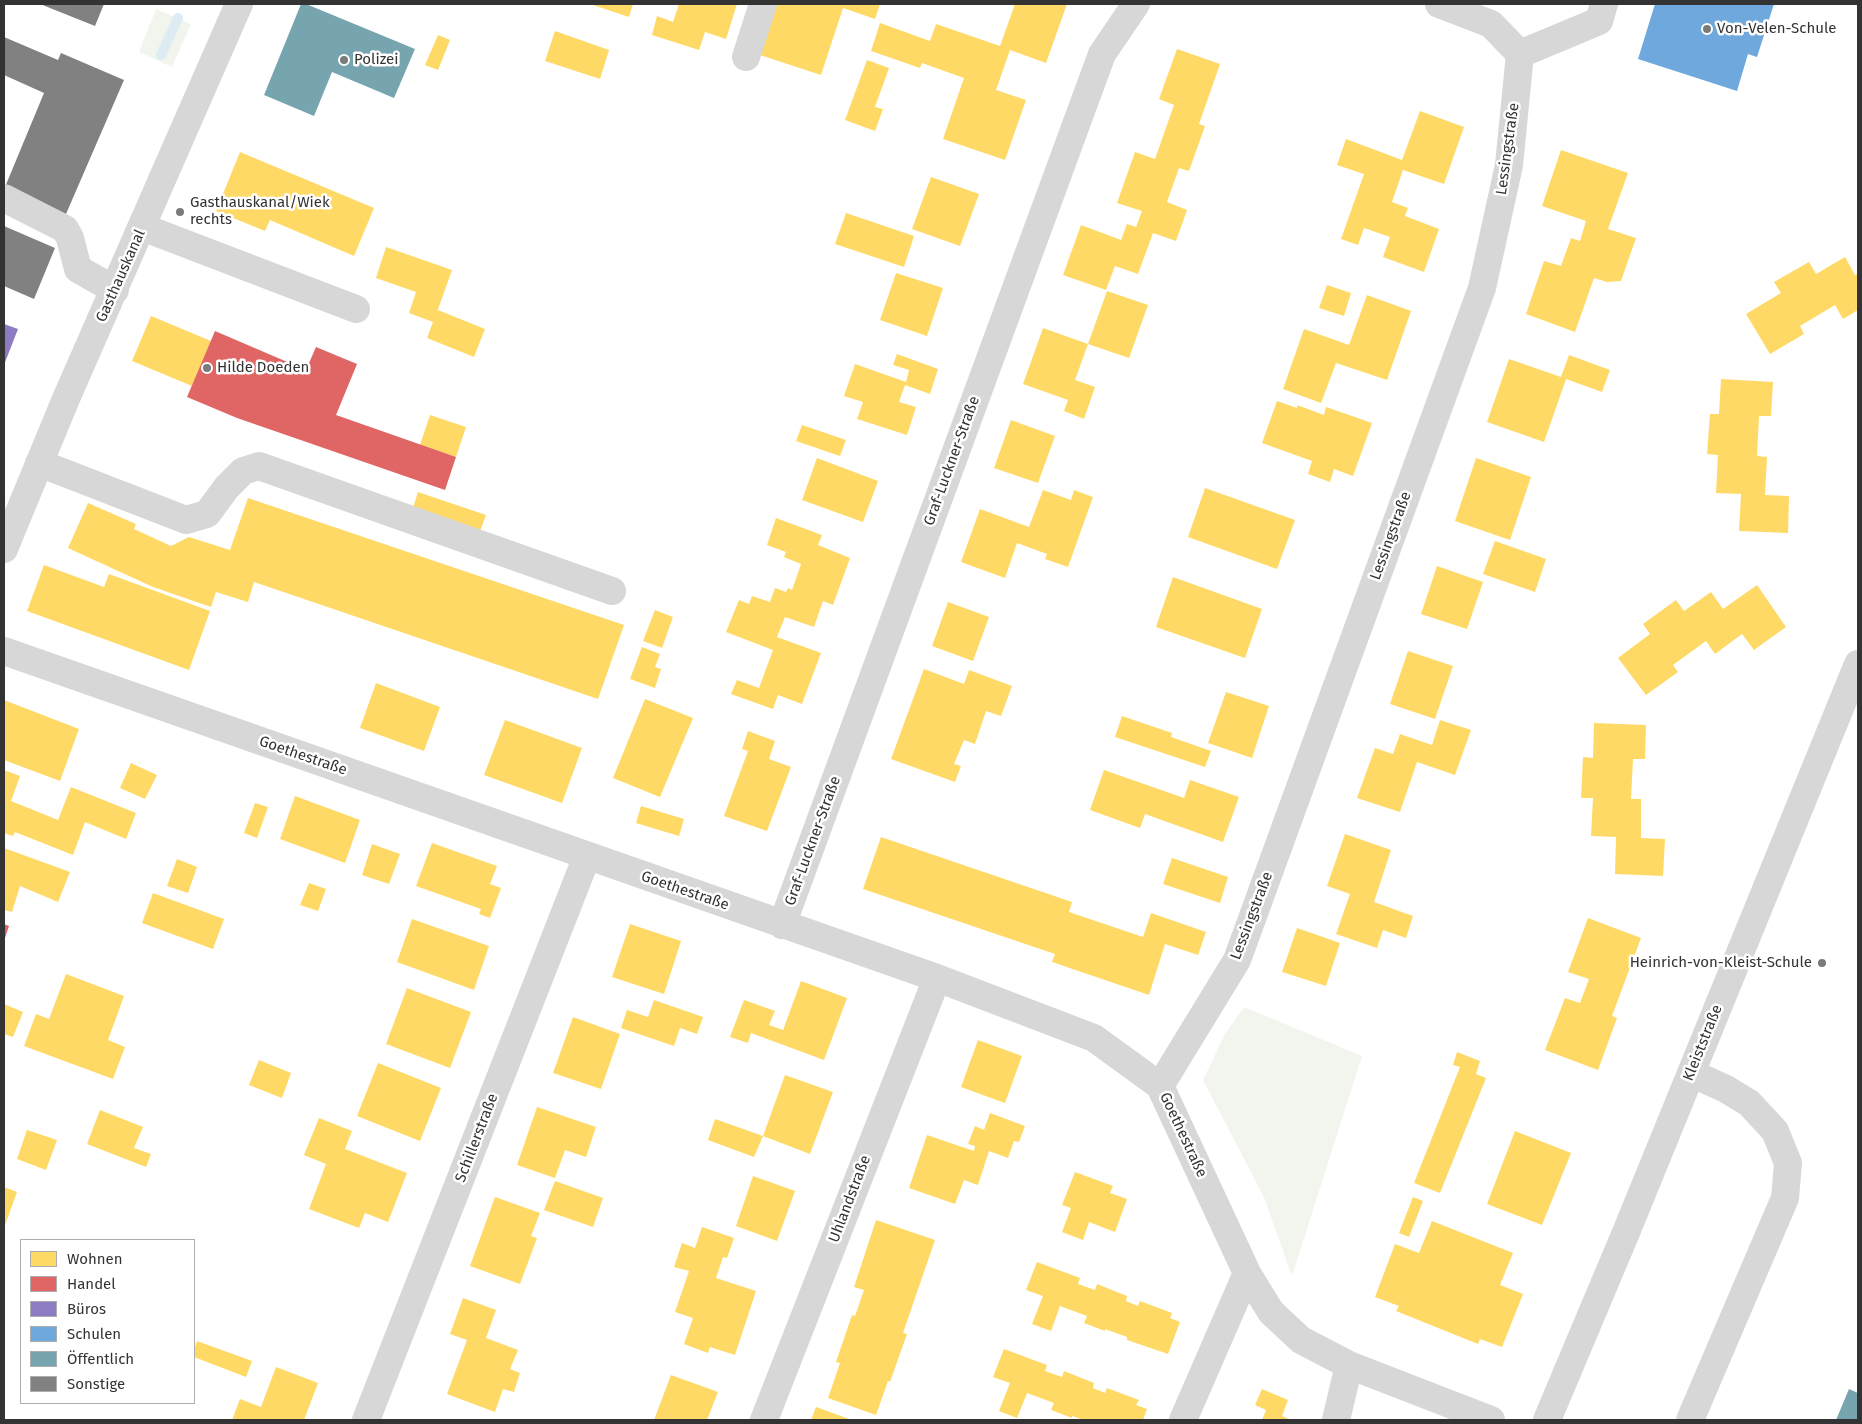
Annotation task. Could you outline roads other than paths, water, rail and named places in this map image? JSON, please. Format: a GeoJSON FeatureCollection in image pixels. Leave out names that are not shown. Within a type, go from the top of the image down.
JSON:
{"type":"FeatureCollection","features":[{"type":"Feature","properties":{"kind":"street","name":"Gasthauskanal"},"geometry":{"type":"LineString","coordinates":[[4,549],[39,463],[239,4]]}},
{"type":"Feature","properties":{"kind":"street"},"geometry":{"type":"LineString","coordinates":[[746,56],[763,4]]}},
{"type":"Feature","properties":{"kind":"street","name":"Graf-Luckner-Straße"},"geometry":{"type":"LineString","coordinates":[[782,925],[1102,54],[1136,4]]}},
{"type":"Feature","properties":{"kind":"street"},"geometry":{"type":"LineString","coordinates":[[1439,4],[1492,24],[1520,54],[1599,21],[1604,4]]}},
{"type":"Feature","properties":{"kind":"street","name":"Lessingstraße"},"geometry":{"type":"LineString","coordinates":[[1160,1086],[1237,960],[1482,288],[1509,165],[1520,54]]}},
{"type":"Feature","properties":{"kind":"street"},"geometry":{"type":"LineString","coordinates":[[4,198],[65,229],[70,238],[78,269],[115,290]]}},
{"type":"Feature","properties":{"kind":"street"},"geometry":{"type":"LineString","coordinates":[[142,227],[356,309]]}},
{"type":"Feature","properties":{"kind":"street"},"geometry":{"type":"LineString","coordinates":[[39,463],[186,520],[207,514],[227,487],[244,471],[259,466],[612,591]]}},
{"type":"Feature","properties":{"kind":"street","name":"Goethestraße"},"geometry":{"type":"LineString","coordinates":[[4,651],[937,978],[1094,1038],[1160,1086],[1247,1273],[1271,1312],[1301,1340],[1349,1365],[1491,1420]]}},
{"type":"Feature","properties":{"kind":"street","name":"Kleiststraße"},"geometry":{"type":"LineString","coordinates":[[1546,1420],[1691,1073],[1858,664]]}},
{"type":"Feature","properties":{"kind":"street","name":"Schillerstraße"},"geometry":{"type":"LineString","coordinates":[[366,1420],[587,856]]}},
{"type":"Feature","properties":{"kind":"street","name":"Uhlandstraße"},"geometry":{"type":"LineString","coordinates":[[764,1420],[937,978]]}},
{"type":"Feature","properties":{"kind":"street"},"geometry":{"type":"LineString","coordinates":[[1690,1420],[1785,1198],[1788,1163],[1775,1131],[1749,1103],[1726,1089],[1691,1073]]}},
{"type":"Feature","properties":{"kind":"street"},"geometry":{"type":"LineString","coordinates":[[1183,1420],[1247,1273]]}},
{"type":"Feature","properties":{"kind":"street"},"geometry":{"type":"LineString","coordinates":[[1336,1420],[1349,1365]]}},
{"type":"Feature","properties":{"kind":"waterway"},"geometry":{"type":"LineString","coordinates":[[161,55],[178,18]]}},
{"type":"Feature","properties":{"kind":"place","name":"Von-Velen-Schule"},"geometry":{"type":"Point","coordinates":[1707,29]}},
{"type":"Feature","properties":{"kind":"place","name":"Polizei"},"geometry":{"type":"Point","coordinates":[344,60]}},
{"type":"Feature","properties":{"kind":"place","name":"Gasthauskanal/Wiek rechts"},"geometry":{"type":"Point","coordinates":[180,212]}},
{"type":"Feature","properties":{"kind":"place","name":"Hilde Doeden"},"geometry":{"type":"Point","coordinates":[207,368]}},
{"type":"Feature","properties":{"kind":"place","name":"Heinrich-von-Kleist-Schule"},"geometry":{"type":"Point","coordinates":[1822,963]}}]}
